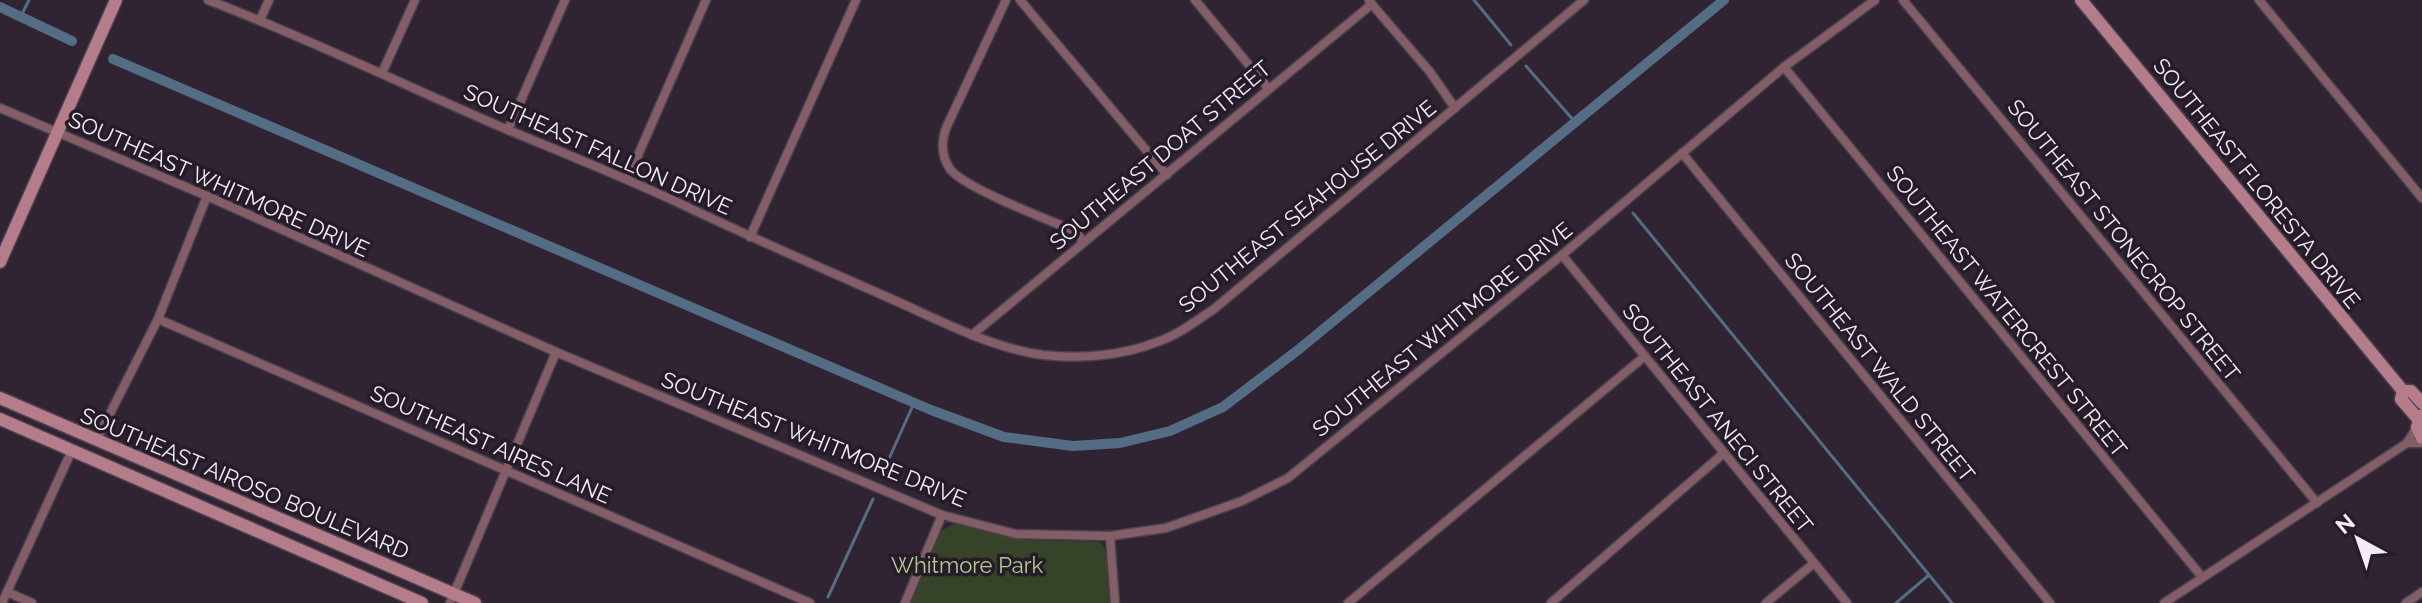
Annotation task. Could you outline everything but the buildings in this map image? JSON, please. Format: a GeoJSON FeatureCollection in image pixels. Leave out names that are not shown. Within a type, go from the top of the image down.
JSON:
{"type":"FeatureCollection","features":[{"type":"Feature","properties":{"kind":"main road"},"geometry":{"type":"LineString","coordinates":[[1,257],[116,0]]}},
{"type":"Feature","properties":{"kind":"main road","name":"SOUTHEAST FLORESTA DRIVE"},"geometry":{"type":"LineString","coordinates":[[2081,0],[2403,391]]}},
{"type":"Feature","properties":{"kind":"main road","name":"SOUTHEAST FLORESTA DRIVE"},"geometry":{"type":"LineString","coordinates":[[2403,391],[2411,391],[2422,403]]}},
{"type":"Feature","properties":{"kind":"main road","name":"SOUTHEAST FLORESTA DRIVE"},"geometry":{"type":"LineString","coordinates":[[2403,391],[2401,399],[2420,429]]}},
{"type":"Feature","properties":{"kind":"main road","name":"SOUTHEAST AIROSO BOULEVARD"},"geometry":{"type":"LineString","coordinates":[[0,398],[452,598],[475,603]]}},
{"type":"Feature","properties":{"kind":"main road","name":"SOUTHEAST AIROSO BOULEVARD"},"geometry":{"type":"LineString","coordinates":[[0,419],[422,603]]}},
{"type":"Feature","properties":{"kind":"street","name":"SOUTHEAST FALLON DRIVE"},"geometry":{"type":"LineString","coordinates":[[208,0],[508,130],[628,178],[750,237],[972,335]]}},
{"type":"Feature","properties":{"kind":"street"},"geometry":{"type":"LineString","coordinates":[[260,20],[269,0]]}},
{"type":"Feature","properties":{"kind":"street"},"geometry":{"type":"LineString","coordinates":[[382,73],[415,0]]}},
{"type":"Feature","properties":{"kind":"street"},"geometry":{"type":"LineString","coordinates":[[508,130],[565,0]]}},
{"type":"Feature","properties":{"kind":"street"},"geometry":{"type":"LineString","coordinates":[[628,178],[706,0]]}},
{"type":"Feature","properties":{"kind":"street"},"geometry":{"type":"LineString","coordinates":[[750,237],[856,0]]}},
{"type":"Feature","properties":{"kind":"street"},"geometry":{"type":"LineString","coordinates":[[1006,0],[944,134],[943,150],[949,167],[964,182],[1075,231],[1083,241]]}},
{"type":"Feature","properties":{"kind":"street"},"geometry":{"type":"LineString","coordinates":[[1020,0],[1167,175]]}},
{"type":"Feature","properties":{"kind":"street"},"geometry":{"type":"LineString","coordinates":[[1195,0],[1268,88]]}},
{"type":"Feature","properties":{"kind":"street","name":"SOUTHEAST WHITMORE DRIVE"},"geometry":{"type":"LineString","coordinates":[[0,108],[207,196],[556,352],[942,515],[1016,534],[1110,536],[1166,528],[1242,501],[1288,478],[1562,255],[1784,67],[1875,0]]}},
{"type":"Feature","properties":{"kind":"street","name":"SOUTHEAST STONECROP STREET"},"geometry":{"type":"LineString","coordinates":[[1903,0],[2317,503]]}},
{"type":"Feature","properties":{"kind":"street"},"geometry":{"type":"LineString","coordinates":[[2259,0],[2422,198]]}},
{"type":"Feature","properties":{"kind":"street"},"geometry":{"type":"LineString","coordinates":[[1370,2],[1430,72],[1455,108]]}},
{"type":"Feature","properties":{"kind":"street","name":"SOUTHEAST DOAT STREET"},"geometry":{"type":"LineString","coordinates":[[972,335],[1167,175],[1370,2]]}},
{"type":"Feature","properties":{"kind":"street","name":"SOUTHEAST SEAHOUSE DRIVE"},"geometry":{"type":"LineString","coordinates":[[972,335],[1019,350],[1098,356],[1157,342],[1185,328],[1214,309],[1579,2]]}},
{"type":"Feature","properties":{"kind":"street","name":"SOUTHEAST WATERCREST STREET"},"geometry":{"type":"LineString","coordinates":[[1784,67],[2202,577]]}},
{"type":"Feature","properties":{"kind":"street","name":"SOUTHEAST WALD STREET"},"geometry":{"type":"LineString","coordinates":[[1682,153],[2050,603]]}},
{"type":"Feature","properties":{"kind":"street"},"geometry":{"type":"LineString","coordinates":[[96,441],[158,319],[207,196]]}},
{"type":"Feature","properties":{"kind":"street","name":"SOUTHEAST ANECI STREET"},"geometry":{"type":"LineString","coordinates":[[1562,255],[1847,603]]}},
{"type":"Feature","properties":{"kind":"street","name":"SOUTHEAST AIRES LANE"},"geometry":{"type":"LineString","coordinates":[[158,319],[810,603]]}},
{"type":"Feature","properties":{"kind":"street"},"geometry":{"type":"LineString","coordinates":[[452,598],[556,352]]}},
{"type":"Feature","properties":{"kind":"street"},"geometry":{"type":"LineString","coordinates":[[1348,603],[1645,356]]}},
{"type":"Feature","properties":{"kind":"street"},"geometry":{"type":"LineString","coordinates":[[2407,443],[2420,429]]}},
{"type":"Feature","properties":{"kind":"street"},"geometry":{"type":"LineString","coordinates":[[2164,603],[2407,443],[2420,429]]}},
{"type":"Feature","properties":{"kind":"street"},"geometry":{"type":"LineString","coordinates":[[2,603],[72,450]]}},
{"type":"Feature","properties":{"kind":"street"},"geometry":{"type":"LineString","coordinates":[[1551,603],[1724,453]]}},
{"type":"Feature","properties":{"kind":"street"},"geometry":{"type":"LineString","coordinates":[[905,603],[942,515]]}},
{"type":"Feature","properties":{"kind":"street"},"geometry":{"type":"LineString","coordinates":[[1110,536],[1115,603]]}},
{"type":"Feature","properties":{"kind":"street"},"geometry":{"type":"LineString","coordinates":[[1766,603],[1814,563]]}},
{"type":"Feature","properties":{"kind":"street"},"geometry":{"type":"LineString","coordinates":[[7,592],[32,603]]}},
{"type":"Feature","properties":{"kind":"street"},"geometry":{"type":"LineString","coordinates":[[2406,603],[2422,592]]}},
{"type":"Feature","properties":{"kind":"green space","name":"Whitmore Park"},"geometry":{"type":"Polygon","coordinates":[[[953,524],[1028,540],[1100,542],[1107,555],[1110,603],[910,603],[941,531],[953,524]]]}},
{"type":"Feature","properties":{"kind":"waterway"},"geometry":{"type":"LineString","coordinates":[[21,16],[29,0]]}},
{"type":"Feature","properties":{"kind":"waterway"},"geometry":{"type":"LineString","coordinates":[[1474,0],[1511,45]]}},
{"type":"Feature","properties":{"kind":"waterway"},"geometry":{"type":"LineString","coordinates":[[113,59],[931,410],[1004,437],[1073,446],[1120,443],[1170,431],[1223,407],[1298,350],[1724,0]]}},
{"type":"Feature","properties":{"kind":"waterway"},"geometry":{"type":"LineString","coordinates":[[0,7],[72,41]]}},
{"type":"Feature","properties":{"kind":"waterway"},"geometry":{"type":"LineString","coordinates":[[1526,66],[1575,122]]}},
{"type":"Feature","properties":{"kind":"waterway"},"geometry":{"type":"LineString","coordinates":[[1633,213],[1952,603]]}},
{"type":"Feature","properties":{"kind":"waterway"},"geometry":{"type":"LineString","coordinates":[[883,472],[914,403]]}},
{"type":"Feature","properties":{"kind":"waterway"},"geometry":{"type":"LineString","coordinates":[[828,597],[873,499]]}},
{"type":"Feature","properties":{"kind":"waterway"},"geometry":{"type":"LineString","coordinates":[[1896,603],[1929,575]]}}]}
